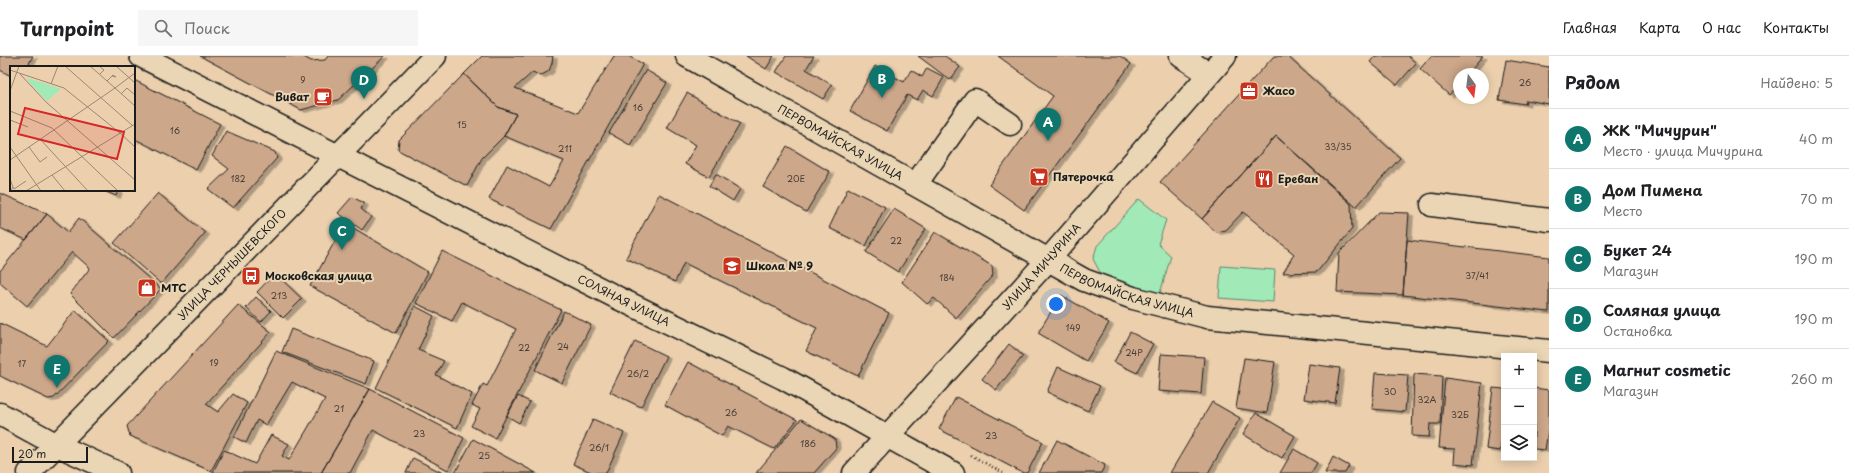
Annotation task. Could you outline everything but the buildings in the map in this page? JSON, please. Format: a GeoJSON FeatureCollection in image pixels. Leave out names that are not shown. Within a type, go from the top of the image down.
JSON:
{"type":"FeatureCollection","features":[{"type":"Feature","properties":{"kind":"street","name":"СОЛЯНАЯ УЛИЦА"},"geometry":{"type":"LineString","coordinates":[[141,56],[620,299],[782,378],[953,473]]}},
{"type":"Feature","properties":{"kind":"street","name":"УЛИЦА ЧЕРНЫШЕВСКОГО"},"geometry":{"type":"LineString","coordinates":[[29,473],[435,56]]}},
{"type":"Feature","properties":{"kind":"street","name":"ПЕРВОМАЙСКАЯ УЛИЦА"},"geometry":{"type":"LineString","coordinates":[[687,56],[1084,280],[1133,298],[1207,317],[1549,351]]}},
{"type":"Feature","properties":{"kind":"street"},"geometry":{"type":"LineString","coordinates":[[1181,56],[1209,74]]}},
{"type":"Feature","properties":{"kind":"street","name":"УЛИЦА МИЧУРИНА"},"geometry":{"type":"LineString","coordinates":[[854,473],[1049,259],[1226,56]]}},
{"type":"Feature","properties":{"kind":"street"},"geometry":{"type":"LineString","coordinates":[[916,184],[975,100],[1010,124]]}},
{"type":"Feature","properties":{"kind":"street"},"geometry":{"type":"LineString","coordinates":[[1432,205],[1549,220]]}},
{"type":"Feature","properties":{"kind":"street"},"geometry":{"type":"LineString","coordinates":[[0,414],[57,445],[118,473]]}},
{"type":"Feature","properties":{"kind":"green space"},"geometry":{"type":"Polygon","coordinates":[[[1139,199],[1166,220],[1158,244],[1171,256],[1160,293],[1129,288],[1102,276],[1093,259],[1097,246],[1139,199]]]}},
{"type":"Feature","properties":{"kind":"green space"},"geometry":{"type":"Polygon","coordinates":[[[1221,266],[1275,270],[1273,302],[1219,298],[1221,266]]]}},
{"type":"Feature","properties":{"kind":"place","name":"Жасо"},"geometry":{"type":"Point","coordinates":[1249,91]}},
{"type":"Feature","properties":{"kind":"place","name":"Виват"},"geometry":{"type":"Point","coordinates":[323,97]}},
{"type":"Feature","properties":{"kind":"place","name":"Дом Пимена"},"geometry":{"type":"Point","coordinates":[882,98]}},
{"type":"Feature","properties":{"kind":"place","name":"Соляная улица"},"geometry":{"type":"Point","coordinates":[364,99]}},
{"type":"Feature","properties":{"kind":"place","name":"ЖК \"Мичурин\""},"geometry":{"type":"Point","coordinates":[1048,141]}},
{"type":"Feature","properties":{"kind":"place","name":"Пятерочка"},"geometry":{"type":"Point","coordinates":[1039,177]}},
{"type":"Feature","properties":{"kind":"place","name":"Ереван"},"geometry":{"type":"Point","coordinates":[1264,179]}},
{"type":"Feature","properties":{"kind":"place","name":"Букет 24"},"geometry":{"type":"Point","coordinates":[342,250]}},
{"type":"Feature","properties":{"kind":"place","name":"Школа № 9"},"geometry":{"type":"Point","coordinates":[732,266]}},
{"type":"Feature","properties":{"kind":"place","name":"Московская улица"},"geometry":{"type":"Point","coordinates":[251,276]}},
{"type":"Feature","properties":{"kind":"place","name":"МТС"},"geometry":{"type":"Point","coordinates":[147,288]}},
{"type":"Feature","properties":{"kind":"place","name":"Магнит cosmetic"},"geometry":{"type":"Point","coordinates":[57,388]}}]}
